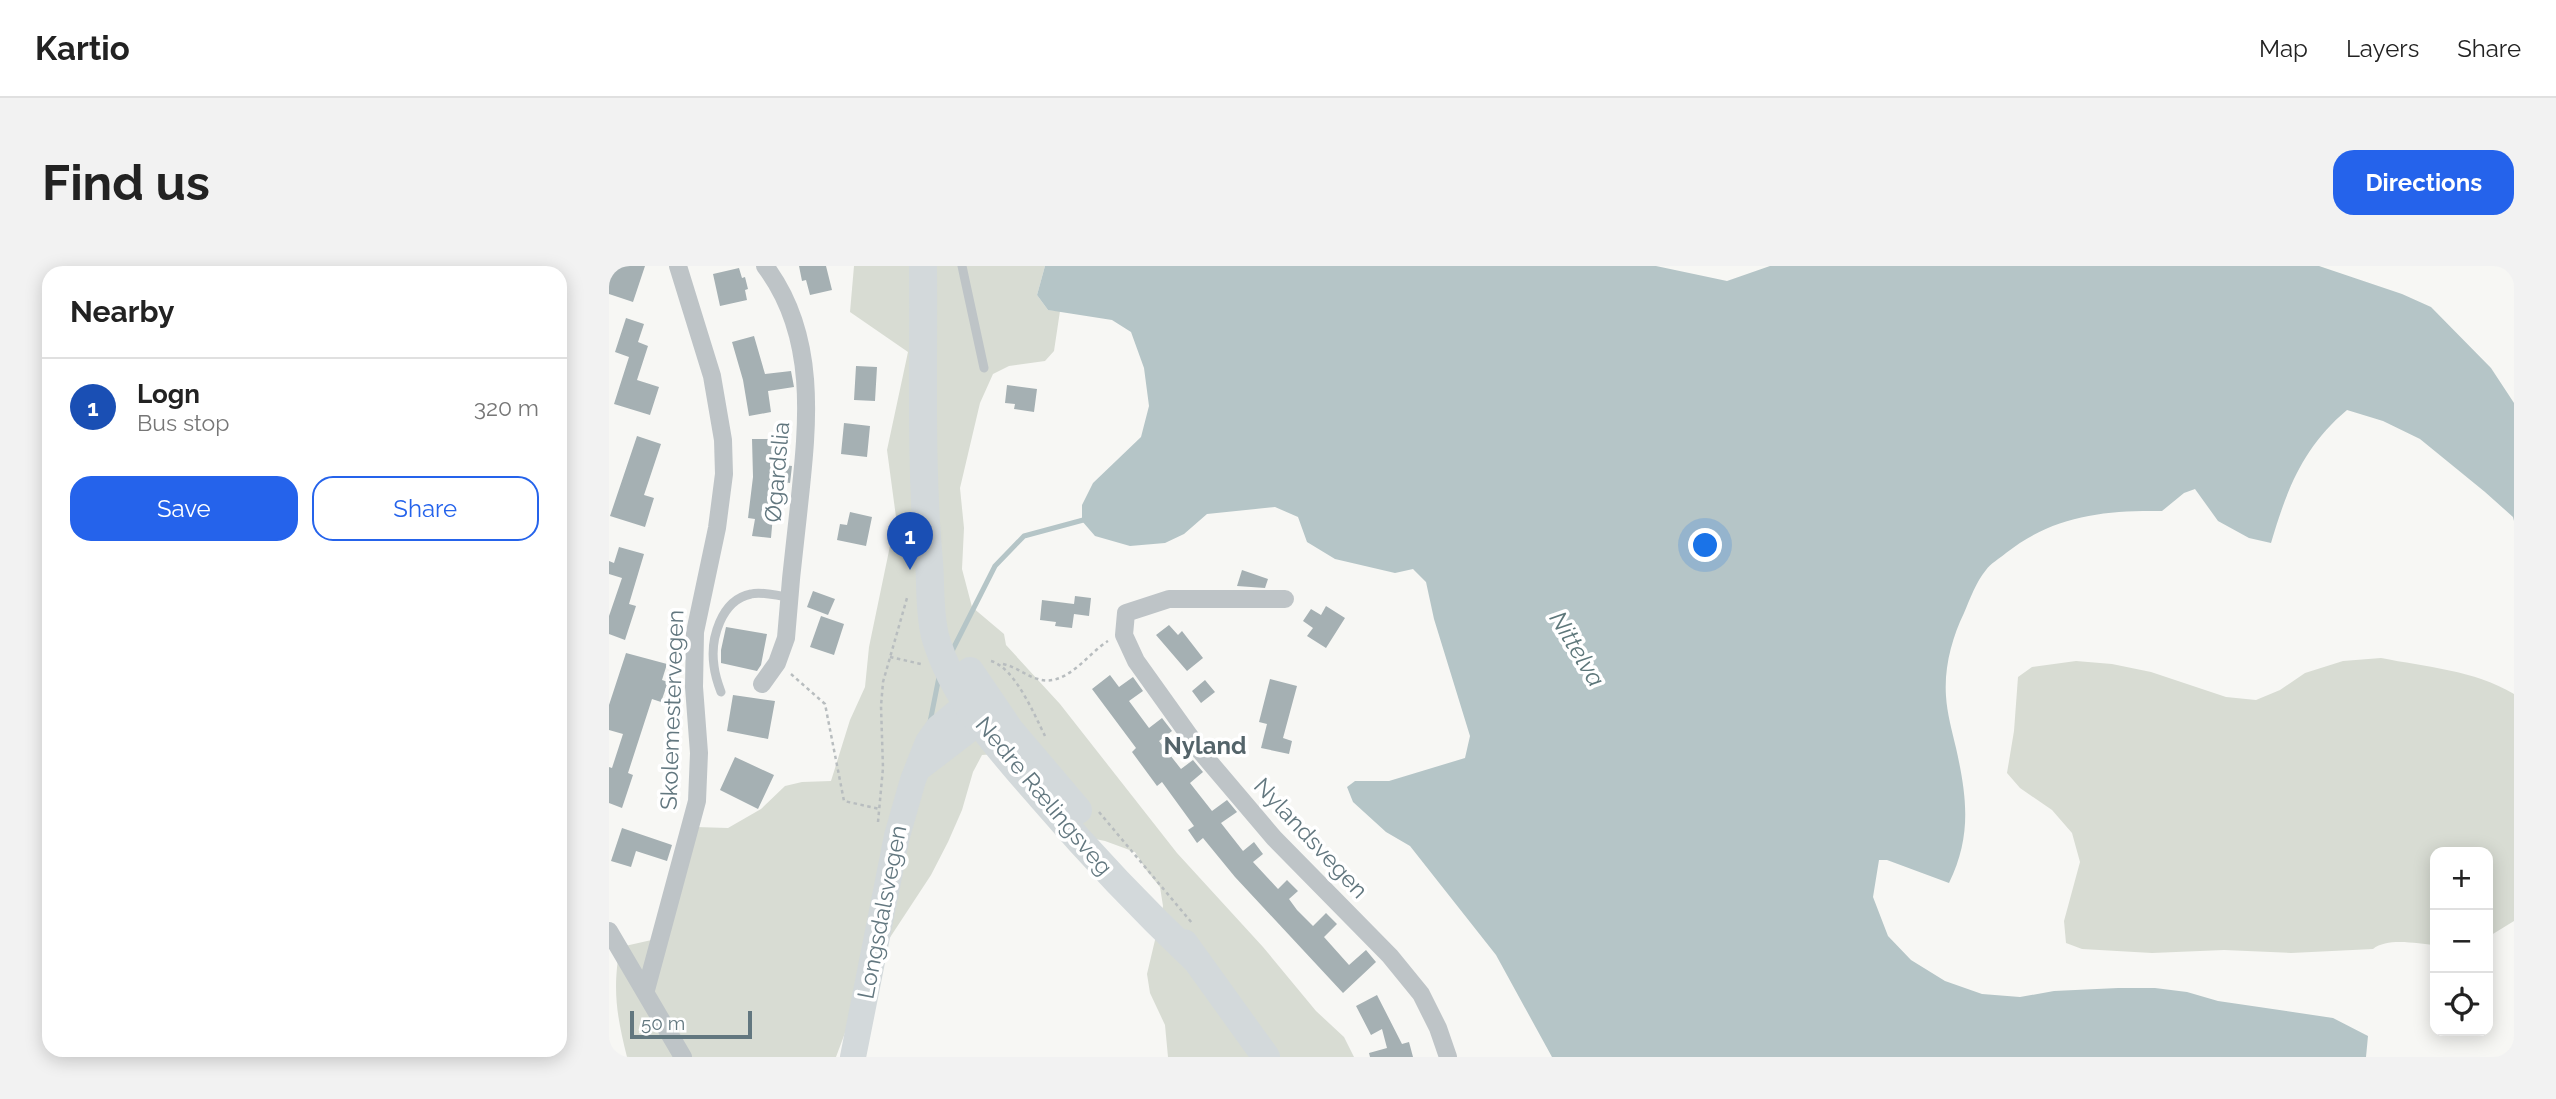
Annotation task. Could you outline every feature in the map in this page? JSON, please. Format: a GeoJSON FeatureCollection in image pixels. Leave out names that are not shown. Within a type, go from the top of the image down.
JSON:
{"type":"FeatureCollection","features":[{"type":"Feature","properties":{"kind":"main road","name":"Nedre Rælingsveg"},"geometry":{"type":"LineString","coordinates":[[923,266],[929,566],[953,637],[968,668],[978,709],[1015,768],[1152,918],[1195,959],[1229,1002],[1266,1057]]}},
{"type":"Feature","properties":{"kind":"main road","name":"Longsdalsvegen"},"geometry":{"type":"LineString","coordinates":[[853,1057],[902,811],[928,742],[938,728],[978,709]]}},
{"type":"Feature","properties":{"kind":"street","name":"Skolemestervegen"},"geometry":{"type":"LineString","coordinates":[[646,990],[697,801],[699,753],[694,687],[695,632],[717,528],[724,474],[723,440],[712,376],[678,266]]}},
{"type":"Feature","properties":{"kind":"street","name":"Øgardslia"},"geometry":{"type":"LineString","coordinates":[[762,684],[777,663],[786,638],[807,442],[804,366],[795,326],[779,285],[765,266]]}},
{"type":"Feature","properties":{"kind":"street"},"geometry":{"type":"LineString","coordinates":[[1124,635],[1126,613],[1169,600],[1285,599]]}},
{"type":"Feature","properties":{"kind":"street","name":"Nylandsvegen"},"geometry":{"type":"LineString","coordinates":[[1124,635],[1136,661],[1201,752],[1274,838],[1390,956],[1422,994],[1439,1028],[1448,1057]]}},
{"type":"Feature","properties":{"kind":"street"},"geometry":{"type":"LineString","coordinates":[[609,931],[683,1057]]}},
{"type":"Feature","properties":{"kind":"lane"},"geometry":{"type":"LineString","coordinates":[[962,266],[984,368]]}},
{"type":"Feature","properties":{"kind":"lane"},"geometry":{"type":"LineString","coordinates":[[721,692],[714,668],[713,652],[720,621],[728,606],[739,598],[754,593],[789,597]]}},
{"type":"Feature","properties":{"kind":"path"},"geometry":{"type":"LineString","coordinates":[[985,660],[1012,666],[1041,680],[1059,680],[1101,645],[1124,635]]}},
{"type":"Feature","properties":{"kind":"path"},"geometry":{"type":"LineString","coordinates":[[877,829],[883,768],[881,706],[883,682],[890,657],[927,664]]}},
{"type":"Feature","properties":{"kind":"path"},"geometry":{"type":"LineString","coordinates":[[777,663],[825,704],[844,801],[880,809]]}},
{"type":"Feature","properties":{"kind":"path"},"geometry":{"type":"LineString","coordinates":[[1000,664],[1010,674],[1045,736]]}},
{"type":"Feature","properties":{"kind":"path"},"geometry":{"type":"LineString","coordinates":[[1098,811],[1195,927]]}},
{"type":"Feature","properties":{"kind":"shaded area"},"geometry":{"type":"Polygon","coordinates":[[[854,266],[1045,266],[1037,295],[1048,310],[1060,311],[1054,351],[1045,361],[1009,366],[993,374],[980,403],[960,488],[964,528],[962,569],[972,607],[1004,634],[1006,645],[1060,704],[1177,853],[1263,947],[1316,1011],[1344,1037],[1354,1057],[1168,1057],[1165,1025],[1150,993],[1147,974],[1163,906],[1160,887],[1135,852],[1105,841],[1071,834],[995,754],[982,755],[973,772],[962,810],[948,842],[931,875],[889,939],[858,998],[836,1057],[627,1057],[617,1000],[621,942],[625,946],[656,939],[696,827],[728,828],[761,809],[785,786],[802,782],[831,781],[850,720],[865,687],[869,647],[896,517],[887,450],[908,352],[850,312],[854,266]]]}},
{"type":"Feature","properties":{"kind":"shaded area"},"geometry":{"type":"Polygon","coordinates":[[[2381,658],[2432,667],[2466,674],[2514,694],[2514,921],[2493,934],[2493,847],[2430,847],[2430,945],[2395,942],[2373,949],[2291,953],[2224,950],[2152,953],[2082,949],[2066,943],[2064,921],[2080,862],[2072,833],[2052,810],[2020,788],[2007,773],[2014,731],[2018,677],[2032,667],[2076,661],[2112,664],[2151,672],[2226,697],[2256,700],[2280,690],[2305,673],[2343,661],[2381,658]]]}},
{"type":"Feature","properties":{"kind":"water","name":"Nittelva"},"geometry":{"type":"Polygon","coordinates":[[[1045,266],[1656,266],[1727,281],[1770,266],[2319,266],[2402,294],[2431,307],[2491,368],[2514,403],[2514,521],[2513,517],[2485,492],[2420,439],[2383,421],[2347,410],[2319,439],[2298,470],[2271,543],[2249,538],[2218,521],[2195,489],[2184,493],[2162,511],[2119,512],[2079,518],[2060,523],[2024,541],[1993,563],[1982,575],[1973,591],[1950,653],[1946,674],[1947,702],[1963,783],[1965,816],[1961,849],[1949,883],[1887,860],[1879,860],[1873,897],[1888,936],[1911,960],[1945,981],[1982,994],[2020,997],[2054,991],[2118,988],[2155,988],[2187,992],[2218,1001],[2333,1018],[2368,1036],[2366,1057],[1552,1057],[1496,955],[1410,846],[1386,832],[1353,802],[1347,787],[1355,781],[1389,781],[1465,758],[1470,736],[1434,619],[1426,582],[1413,569],[1395,573],[1335,559],[1307,542],[1298,517],[1275,507],[1207,514],[1184,534],[1165,543],[1130,546],[1095,536],[1082,521],[1082,505],[1093,483],[1141,437],[1149,406],[1144,368],[1131,332],[1112,320],[1048,310],[1037,295],[1045,266]]]}},
{"type":"Feature","properties":{"kind":"building"},"geometry":{"type":"Polygon","coordinates":[[[609,266],[645,266],[633,302],[609,294],[609,266]]]}},
{"type":"Feature","properties":{"kind":"building"},"geometry":{"type":"Polygon","coordinates":[[[799,266],[826,266],[832,290],[810,295],[806,280],[802,281],[799,266]]]}},
{"type":"Feature","properties":{"kind":"building"},"geometry":{"type":"Polygon","coordinates":[[[739,268],[748,289],[745,290],[747,300],[720,306],[713,274],[739,268]]]}},
{"type":"Feature","properties":{"kind":"building"},"geometry":{"type":"Polygon","coordinates":[[[626,318],[644,324],[638,342],[648,346],[637,380],[659,387],[650,415],[614,404],[629,357],[615,352],[626,318]]]}},
{"type":"Feature","properties":{"kind":"building"},"geometry":{"type":"Polygon","coordinates":[[[754,336],[765,374],[791,371],[794,387],[768,391],[771,412],[749,416],[743,380],[732,342],[754,336]]]}},
{"type":"Feature","properties":{"kind":"building"},"geometry":{"type":"Polygon","coordinates":[[[856,366],[877,367],[875,401],[854,400],[856,366]]]}},
{"type":"Feature","properties":{"kind":"building"},"geometry":{"type":"Polygon","coordinates":[[[1007,385],[1037,389],[1034,412],[1014,409],[1015,404],[1005,403],[1007,385]]]}},
{"type":"Feature","properties":{"kind":"building"},"geometry":{"type":"Polygon","coordinates":[[[844,423],[870,426],[867,457],[841,454],[844,423]]]}},
{"type":"Feature","properties":{"kind":"building"},"geometry":{"type":"Polygon","coordinates":[[[637,436],[661,444],[644,495],[654,498],[645,527],[610,516],[637,436]]]}},
{"type":"Feature","properties":{"kind":"building"},"geometry":{"type":"Polygon","coordinates":[[[752,439],[774,439],[775,464],[792,466],[790,483],[776,481],[771,538],[752,536],[755,519],[748,518],[753,477],[752,439]]]}},
{"type":"Feature","properties":{"kind":"building"},"geometry":{"type":"Polygon","coordinates":[[[850,512],[872,517],[866,546],[837,540],[840,524],[847,525],[850,512]]]}},
{"type":"Feature","properties":{"kind":"building"},"geometry":{"type":"Polygon","coordinates":[[[619,547],[644,554],[629,604],[636,606],[625,640],[609,634],[609,616],[622,578],[609,574],[609,561],[614,563],[619,547]]]}},
{"type":"Feature","properties":{"kind":"building"},"geometry":{"type":"Polygon","coordinates":[[[1242,570],[1268,579],[1265,588],[1237,586],[1242,570]]]}},
{"type":"Feature","properties":{"kind":"building"},"geometry":{"type":"Polygon","coordinates":[[[813,591],[835,599],[828,615],[807,607],[813,591]]]}},
{"type":"Feature","properties":{"kind":"building"},"geometry":{"type":"Polygon","coordinates":[[[1075,596],[1091,598],[1089,616],[1074,614],[1072,628],[1055,626],[1056,622],[1040,620],[1042,600],[1074,604],[1075,596]]]}},
{"type":"Feature","properties":{"kind":"building"},"geometry":{"type":"Polygon","coordinates":[[[1326,606],[1345,618],[1326,648],[1307,636],[1313,628],[1303,621],[1311,609],[1321,615],[1326,606]]]}},
{"type":"Feature","properties":{"kind":"building"},"geometry":{"type":"Polygon","coordinates":[[[821,616],[844,624],[834,655],[810,647],[821,616]]]}},
{"type":"Feature","properties":{"kind":"building"},"geometry":{"type":"Polygon","coordinates":[[[1169,625],[1178,635],[1182,631],[1203,658],[1187,671],[1156,635],[1169,625]]]}},
{"type":"Feature","properties":{"kind":"building"},"geometry":{"type":"Polygon","coordinates":[[[726,627],[767,634],[761,665],[757,671],[721,663],[726,627]]]}},
{"type":"Feature","properties":{"kind":"building"},"geometry":{"type":"Polygon","coordinates":[[[626,653],[667,664],[662,680],[668,682],[661,702],[652,699],[628,773],[633,775],[622,808],[609,803],[609,767],[612,768],[623,734],[609,730],[609,705],[626,653]]]}},
{"type":"Feature","properties":{"kind":"building"},"geometry":{"type":"Polygon","coordinates":[[[1110,675],[1119,687],[1133,677],[1143,691],[1129,701],[1149,728],[1162,718],[1172,731],[1159,741],[1181,769],[1193,760],[1203,772],[1190,783],[1212,811],[1227,800],[1237,812],[1221,823],[1243,851],[1254,842],[1263,854],[1253,862],[1278,889],[1287,880],[1298,891],[1289,899],[1297,910],[1313,926],[1326,913],[1337,924],[1324,937],[1349,965],[1366,950],[1376,962],[1343,993],[1235,877],[1203,838],[1197,843],[1188,830],[1194,826],[1162,782],[1157,786],[1132,752],[1136,748],[1092,689],[1110,675]]]}},
{"type":"Feature","properties":{"kind":"building"},"geometry":{"type":"Polygon","coordinates":[[[1270,679],[1297,686],[1283,738],[1292,741],[1289,754],[1261,748],[1267,724],[1259,722],[1270,679]]]}},
{"type":"Feature","properties":{"kind":"building"},"geometry":{"type":"Polygon","coordinates":[[[1205,680],[1215,692],[1201,703],[1192,691],[1205,680]]]}},
{"type":"Feature","properties":{"kind":"building"},"geometry":{"type":"Polygon","coordinates":[[[733,695],[775,701],[768,739],[727,731],[733,695]]]}},
{"type":"Feature","properties":{"kind":"building"},"geometry":{"type":"Polygon","coordinates":[[[735,757],[774,775],[758,809],[720,790],[735,757]]]}},
{"type":"Feature","properties":{"kind":"building"},"geometry":{"type":"Polygon","coordinates":[[[622,828],[672,845],[667,861],[636,851],[631,867],[611,861],[622,828]]]}},
{"type":"Feature","properties":{"kind":"building"},"geometry":{"type":"Polygon","coordinates":[[[1377,995],[1402,1044],[1409,1042],[1413,1057],[1370,1057],[1369,1053],[1387,1048],[1382,1029],[1371,1035],[1356,1006],[1377,995]]]}},
{"type":"Feature","properties":{"kind":"waterway"},"geometry":{"type":"LineString","coordinates":[[951,653],[995,566],[1024,536],[1087,519]]}},
{"type":"Feature","properties":{"kind":"waterway"},"geometry":{"type":"LineString","coordinates":[[930,722],[939,677]]}},
{"type":"Feature","properties":{"kind":"place","name":"Logn"},"geometry":{"type":"Point","coordinates":[910,570]}},
{"type":"Feature","properties":{"kind":"district","name":"Nyland"},"geometry":{"type":"Point","coordinates":[1205,746]}}]}
